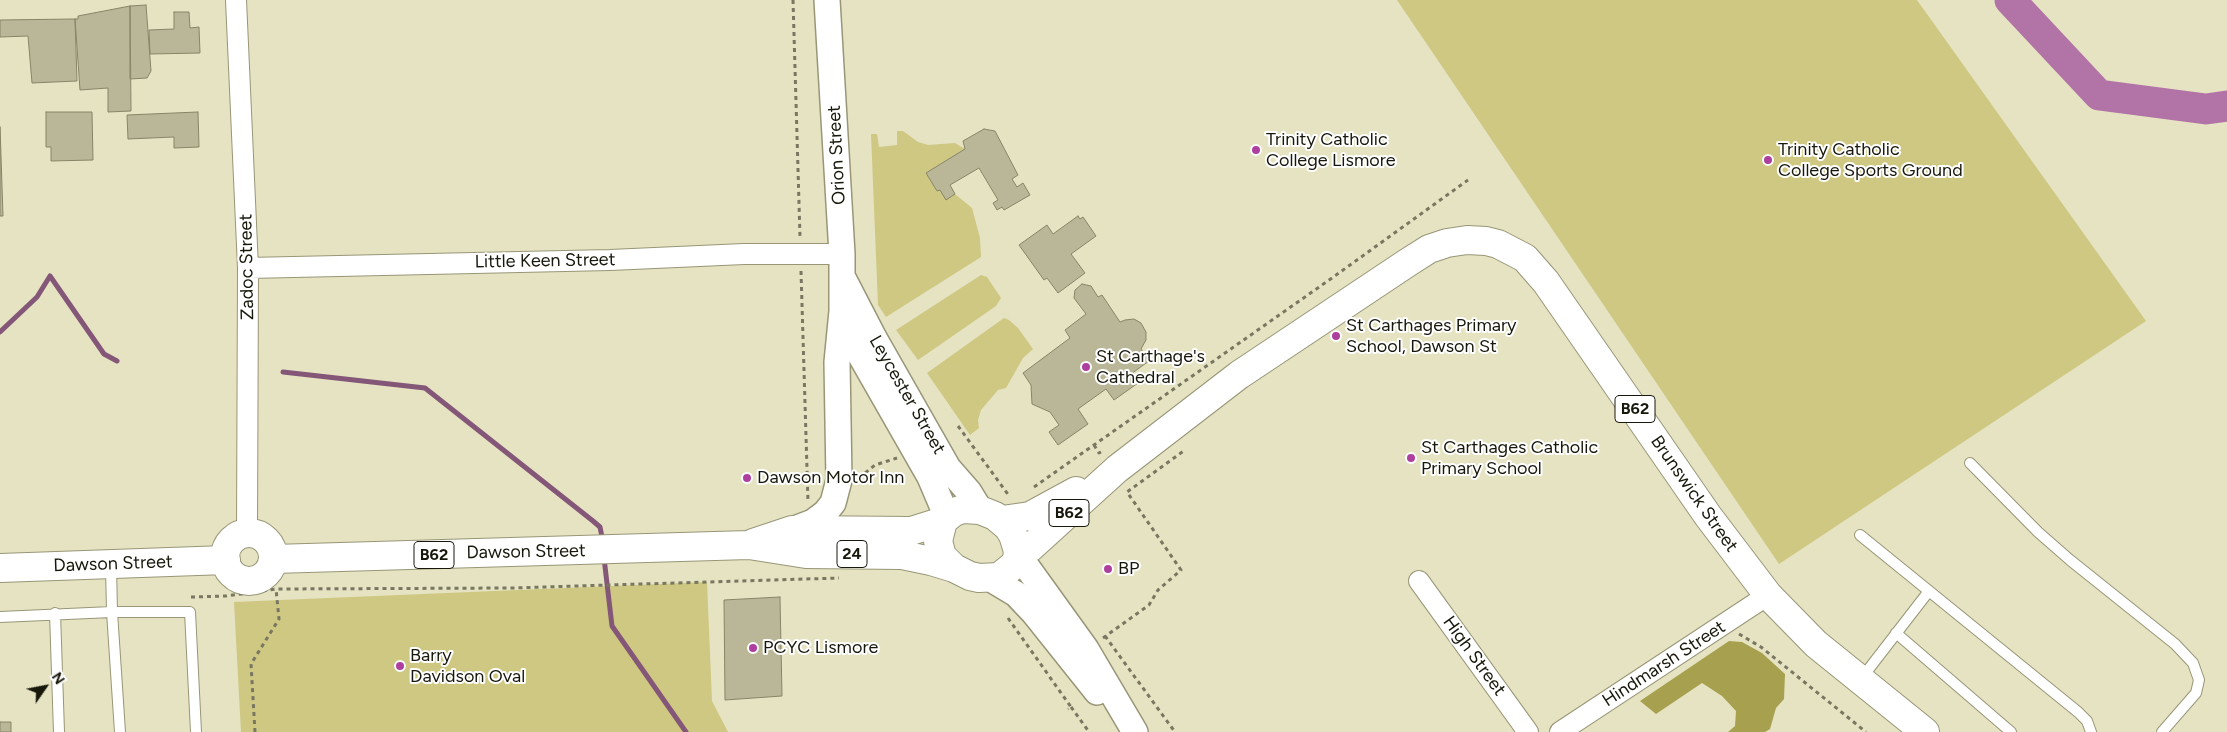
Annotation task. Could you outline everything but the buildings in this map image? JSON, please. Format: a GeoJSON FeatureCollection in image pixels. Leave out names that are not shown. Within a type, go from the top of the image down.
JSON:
{"type":"FeatureCollection","features":[{"type":"Feature","properties":{"kind":"main road","name":"Brunswick Street"},"geometry":{"type":"LineString","coordinates":[[1117,469],[1239,375],[1422,254],[1447,243],[1467,240],[1498,244],[1525,258],[1546,282],[1708,516],[1768,595],[1816,644],[1925,732]]}},
{"type":"Feature","properties":{"kind":"main road","name":"B62"},"geometry":{"type":"LineString","coordinates":[[945,519],[954,512],[963,509],[999,510],[1030,516],[1117,469]]}},
{"type":"Feature","properties":{"kind":"main road","name":"B62"},"geometry":{"type":"LineString","coordinates":[[991,579],[1007,571],[1018,555],[1030,548],[1117,469]]}},
{"type":"Feature","properties":{"kind":"main road"},"geometry":{"type":"LineString","coordinates":[[999,510],[1012,534],[1018,555]]}},
{"type":"Feature","properties":{"kind":"main road"},"geometry":{"type":"LineString","coordinates":[[945,519],[939,533],[942,556],[954,568],[979,578],[991,579]]}},
{"type":"Feature","properties":{"kind":"main road","name":"Dawson Street"},"geometry":{"type":"LineString","coordinates":[[749,545],[792,530],[911,531],[945,519]]}},
{"type":"Feature","properties":{"kind":"main road"},"geometry":{"type":"LineString","coordinates":[[247,534],[259,536],[268,543],[273,559],[268,572],[263,577],[250,581],[243,580],[231,573],[226,560],[229,545],[234,539],[247,534]]}},
{"type":"Feature","properties":{"kind":"main road","name":"Dawson Street"},"geometry":{"type":"LineString","coordinates":[[273,559],[749,545],[806,554],[902,555],[931,560],[954,568]]}},
{"type":"Feature","properties":{"kind":"main road","name":"Dawson Street"},"geometry":{"type":"LineString","coordinates":[[0,568],[226,560]]}},
{"type":"Feature","properties":{"kind":"street","name":"Zadoc Street"},"geometry":{"type":"LineString","coordinates":[[236,0],[248,268],[247,534]]}},
{"type":"Feature","properties":{"kind":"street","name":"Orion Street"},"geometry":{"type":"LineString","coordinates":[[792,530],[813,522],[825,513],[833,503],[838,491],[837,362],[842,311],[842,264],[827,0]]}},
{"type":"Feature","properties":{"kind":"street","name":"Little Keen Street"},"geometry":{"type":"LineString","coordinates":[[248,268],[610,260],[744,254],[842,264]]}},
{"type":"Feature","properties":{"kind":"street","name":"Leycester Street"},"geometry":{"type":"LineString","coordinates":[[842,264],[874,338],[948,468],[969,492],[999,510]]}},
{"type":"Feature","properties":{"kind":"street","name":"Orion Street"},"geometry":{"type":"LineString","coordinates":[[842,311],[858,351],[930,477],[945,519]]}},
{"type":"Feature","properties":{"kind":"street"},"geometry":{"type":"LineString","coordinates":[[1018,555],[1086,650],[1135,732]]}},
{"type":"Feature","properties":{"kind":"street"},"geometry":{"type":"LineString","coordinates":[[991,579],[1016,594],[1034,613],[1131,732]]}},
{"type":"Feature","properties":{"kind":"street","name":"High Street"},"geometry":{"type":"LineString","coordinates":[[1419,581],[1528,732]]}},
{"type":"Feature","properties":{"kind":"street","name":"Hindmarsh Street"},"geometry":{"type":"LineString","coordinates":[[1560,732],[1768,595]]}},
{"type":"Feature","properties":{"kind":"lane"},"geometry":{"type":"LineString","coordinates":[[1970,463],[2044,537],[2175,644],[2193,663],[2199,680],[2196,693],[2162,732]]}},
{"type":"Feature","properties":{"kind":"lane"},"geometry":{"type":"LineString","coordinates":[[1860,535],[2078,712],[2087,721],[2091,732]]}},
{"type":"Feature","properties":{"kind":"lane"},"geometry":{"type":"LineString","coordinates":[[111,564],[112,612],[120,732]]}},
{"type":"Feature","properties":{"kind":"lane"},"geometry":{"type":"LineString","coordinates":[[1860,680],[1929,591]]}},
{"type":"Feature","properties":{"kind":"lane"},"geometry":{"type":"LineString","coordinates":[[0,617],[55,613],[190,612],[196,732]]}},
{"type":"Feature","properties":{"kind":"lane"},"geometry":{"type":"LineString","coordinates":[[55,613],[59,732]]}},
{"type":"Feature","properties":{"kind":"lane"},"geometry":{"type":"LineString","coordinates":[[1896,634],[2011,732]]}},
{"type":"Feature","properties":{"kind":"path"},"geometry":{"type":"LineString","coordinates":[[1031,489],[1468,180]]}},
{"type":"Feature","properties":{"kind":"path"},"geometry":{"type":"LineString","coordinates":[[958,426],[1007,495],[999,510]]}},
{"type":"Feature","properties":{"kind":"path"},"geometry":{"type":"LineString","coordinates":[[1175,732],[1105,636],[1149,605],[1158,590],[1181,570],[1127,492],[1185,450]]}},
{"type":"Feature","properties":{"kind":"path"},"geometry":{"type":"LineString","coordinates":[[857,479],[875,465],[897,457]]}},
{"type":"Feature","properties":{"kind":"path"},"geometry":{"type":"LineString","coordinates":[[188,597],[226,596],[276,589],[511,588],[844,578]]}},
{"type":"Feature","properties":{"kind":"path"},"geometry":{"type":"LineString","coordinates":[[255,732],[251,664],[279,619],[276,589]]}},
{"type":"Feature","properties":{"kind":"path"},"geometry":{"type":"LineString","coordinates":[[1006,615],[1069,708],[1089,732]]}},
{"type":"Feature","properties":{"kind":"path"},"geometry":{"type":"LineString","coordinates":[[1723,625],[1761,647],[1866,732]]}},
{"type":"Feature","properties":{"kind":"path"},"geometry":{"type":"LineString","coordinates":[[1049,676],[1055,672]]}},
{"type":"Feature","properties":{"kind":"shaded area","name":"Trinity Catholic College Sports Ground"},"geometry":{"type":"Polygon","coordinates":[[[1397,0],[1917,0],[2146,321],[1779,564],[1397,0]]]}},
{"type":"Feature","properties":{"kind":"shaded area"},"geometry":{"type":"Polygon","coordinates":[[[897,131],[903,131],[918,142],[928,145],[955,143],[965,149],[926,173],[937,191],[940,190],[946,199],[955,194],[972,208],[980,238],[981,257],[886,317],[878,305],[871,134],[877,134],[879,147],[897,145],[897,131]]]}},
{"type":"Feature","properties":{"kind":"shaded area"},"geometry":{"type":"Polygon","coordinates":[[[981,275],[987,277],[1001,298],[996,306],[918,360],[896,330],[981,275]]]}},
{"type":"Feature","properties":{"kind":"shaded area"},"geometry":{"type":"Polygon","coordinates":[[[1004,318],[1018,328],[1033,349],[1023,358],[1006,388],[998,390],[981,410],[978,420],[979,428],[970,435],[927,373],[1004,318]]]}},
{"type":"Feature","properties":{"kind":"shaded area"},"geometry":{"type":"Polygon","coordinates":[[[707,582],[712,701],[728,732],[241,732],[234,602],[707,582]]]}},
{"type":"Feature","properties":{"kind":"shaded area"},"geometry":{"type":"Polygon","coordinates":[[[1729,641],[1742,642],[1762,653],[1785,674],[1784,699],[1776,708],[1770,729],[1765,732],[1728,732],[1735,726],[1736,711],[1722,696],[1702,683],[1656,714],[1640,701],[1729,641]]]}},
{"type":"Feature","properties":{"kind":"waterway"},"geometry":{"type":"LineString","coordinates":[[2010,0],[2099,95],[2206,109],[2227,106]]}},
{"type":"Feature","properties":{"kind":"waterway"},"geometry":{"type":"LineString","coordinates":[[0,332],[37,297],[50,276],[104,354],[117,361]]}},
{"type":"Feature","properties":{"kind":"waterway"},"geometry":{"type":"LineString","coordinates":[[283,372],[425,388],[600,527],[603,542]]}},
{"type":"Feature","properties":{"kind":"waterway"},"geometry":{"type":"LineString","coordinates":[[604,558],[612,626],[686,732]]}},
{"type":"Feature","properties":{"kind":"place","name":"Trinity Catholic College Lismore"},"geometry":{"type":"Point","coordinates":[1256,150]}},
{"type":"Feature","properties":{"kind":"place","name":"Trinity Catholic College Sports Ground"},"geometry":{"type":"Point","coordinates":[1768,160]}},
{"type":"Feature","properties":{"kind":"place","name":"St Carthages Primary School, Dawson St"},"geometry":{"type":"Point","coordinates":[1336,336]}},
{"type":"Feature","properties":{"kind":"place","name":"St Carthage's Cathedral"},"geometry":{"type":"Point","coordinates":[1086,367]}},
{"type":"Feature","properties":{"kind":"place","name":"St Carthages Catholic Primary School"},"geometry":{"type":"Point","coordinates":[1411,458]}},
{"type":"Feature","properties":{"kind":"place","name":"Dawson Motor Inn"},"geometry":{"type":"Point","coordinates":[747,478]}},
{"type":"Feature","properties":{"kind":"place","name":"BP"},"geometry":{"type":"Point","coordinates":[1108,569]}},
{"type":"Feature","properties":{"kind":"place","name":"PCYC Lismore"},"geometry":{"type":"Point","coordinates":[753,648]}},
{"type":"Feature","properties":{"kind":"place","name":"Barry Davidson Oval"},"geometry":{"type":"Point","coordinates":[400,666]}}]}
